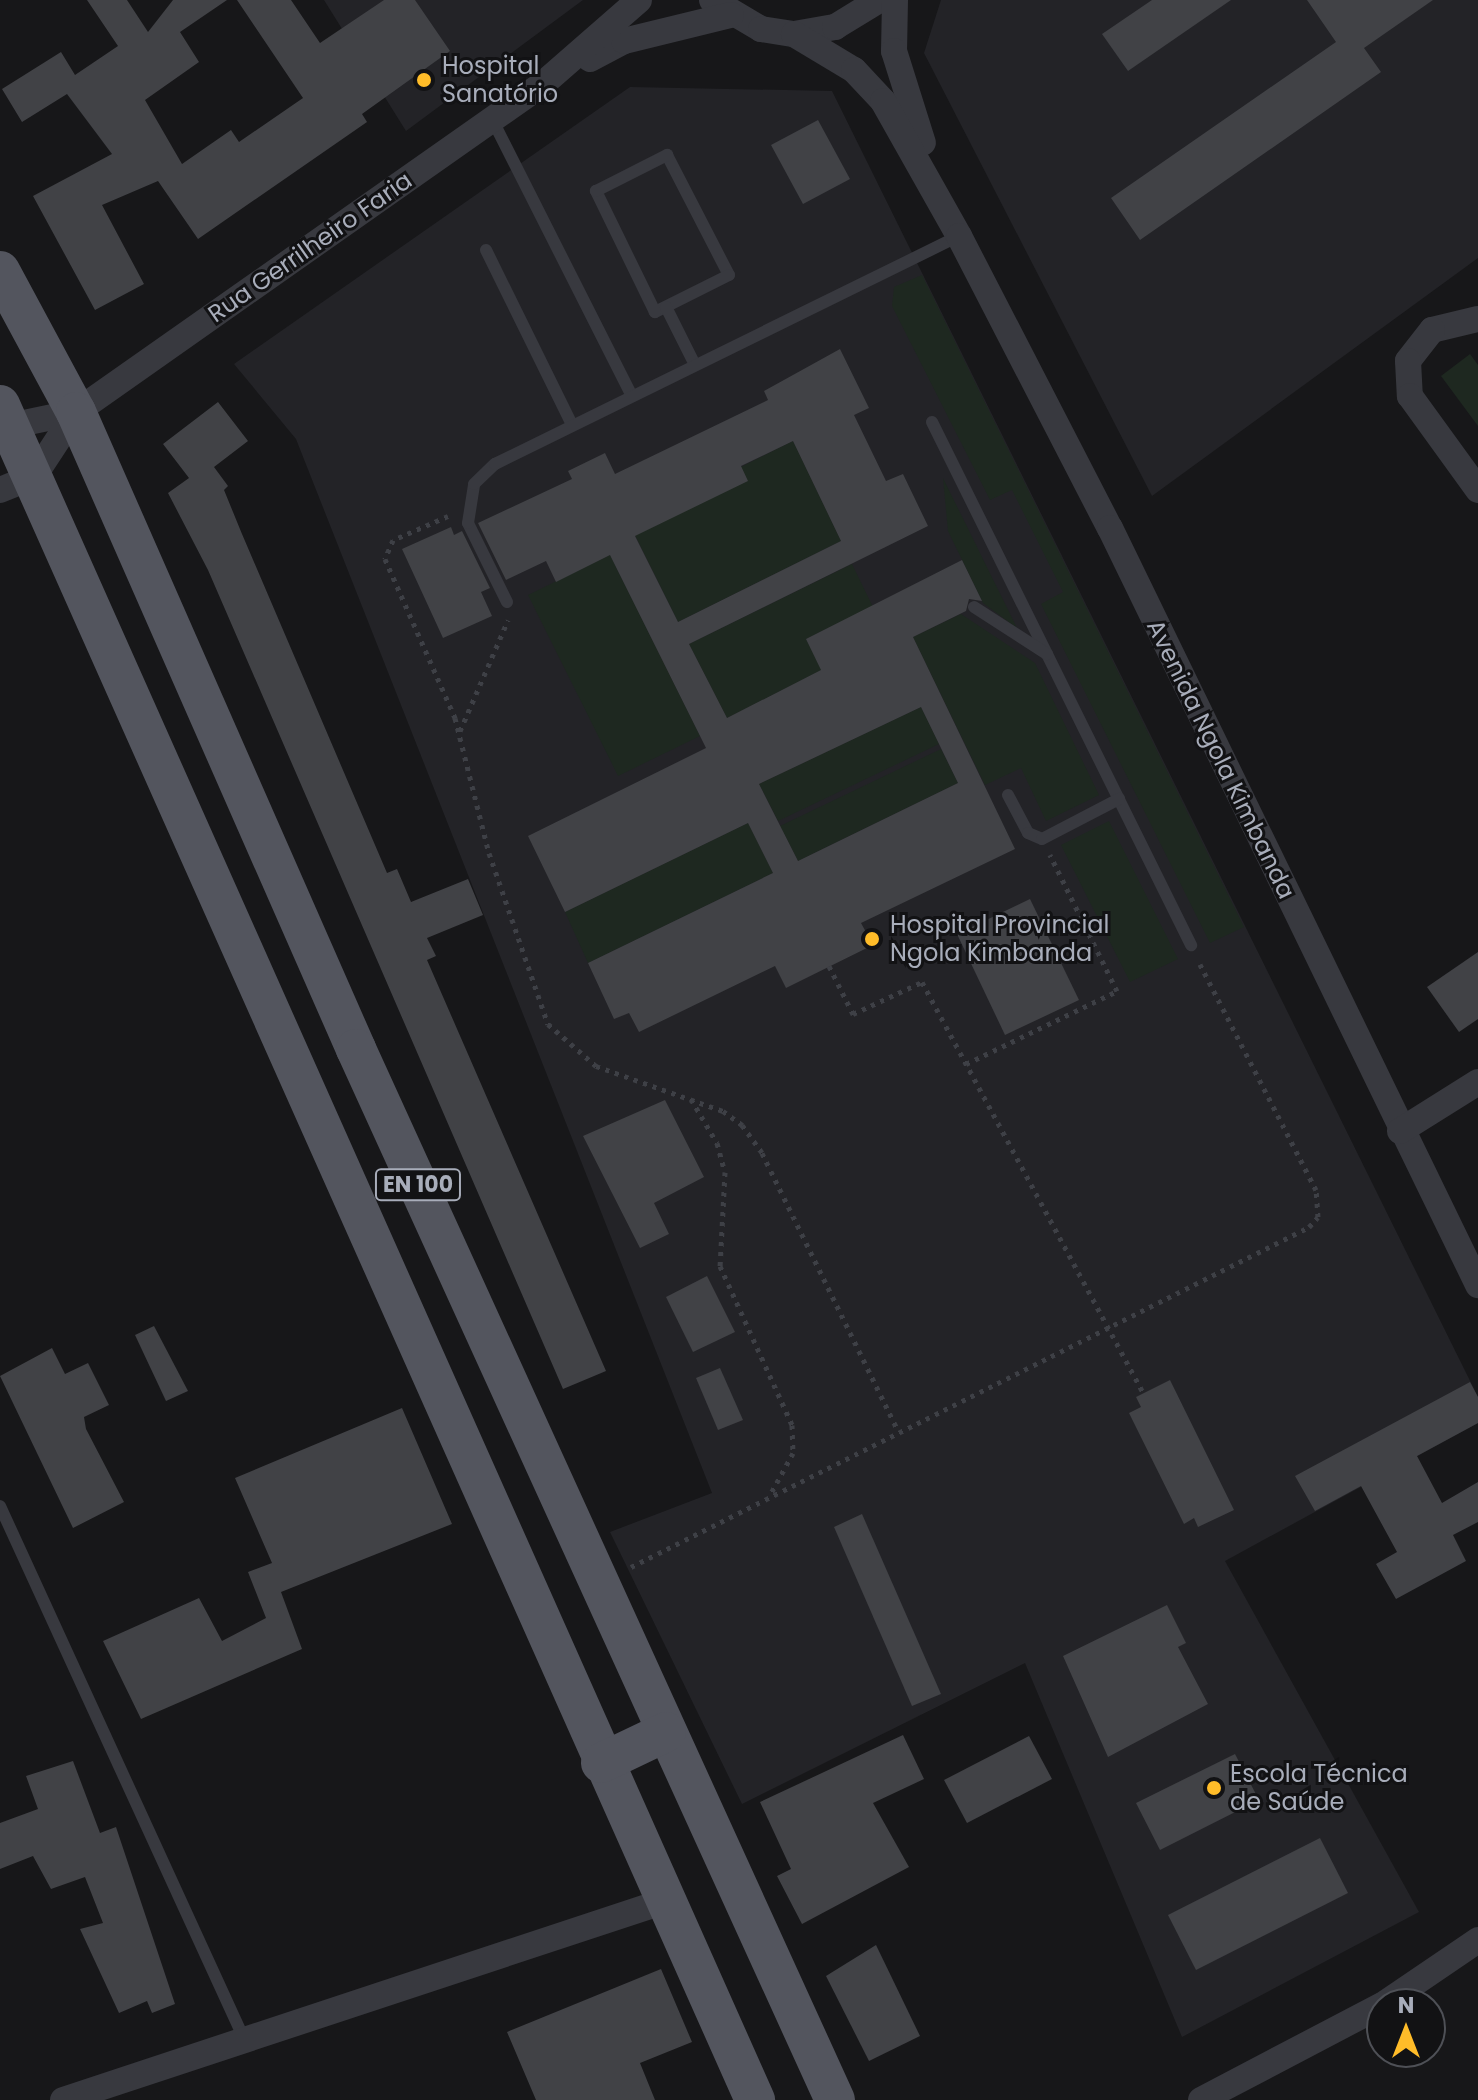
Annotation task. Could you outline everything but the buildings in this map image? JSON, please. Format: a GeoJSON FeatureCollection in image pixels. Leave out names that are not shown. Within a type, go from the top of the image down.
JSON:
{"type":"FeatureCollection","features":[{"type":"Feature","properties":{"kind":"main road","name":"EN 100"},"geometry":{"type":"LineString","coordinates":[[0,271],[76,412],[599,1583],[835,2100]]}},
{"type":"Feature","properties":{"kind":"main road","name":"EN 100"},"geometry":{"type":"LineString","coordinates":[[3,419],[17,483],[601,1763],[668,1900],[755,2100]]}},
{"type":"Feature","properties":{"kind":"main road"},"geometry":{"type":"LineString","coordinates":[[601,1763],[666,1732]]}},
{"type":"Feature","properties":{"kind":"street","name":"Rua Gerrilheiro Faria"},"geometry":{"type":"LineString","coordinates":[[76,412],[544,83],[639,0]]}},
{"type":"Feature","properties":{"kind":"street"},"geometry":{"type":"LineString","coordinates":[[794,34],[835,27],[879,0]]}},
{"type":"Feature","properties":{"kind":"street"},"geometry":{"type":"LineString","coordinates":[[895,0],[894,51],[909,110],[959,236]]}},
{"type":"Feature","properties":{"kind":"street","name":"Rua Gerrilheiro Faria"},"geometry":{"type":"LineString","coordinates":[[544,83],[624,41],[721,8]]}},
{"type":"Feature","properties":{"kind":"street"},"geometry":{"type":"LineString","coordinates":[[721,8],[794,34],[854,70],[883,101],[959,236]]}},
{"type":"Feature","properties":{"kind":"street","name":"Avenida Ngola Kimbanda"},"geometry":{"type":"LineString","coordinates":[[959,236],[1110,528],[1400,1131],[1478,1285]]}},
{"type":"Feature","properties":{"kind":"street"},"geometry":{"type":"LineString","coordinates":[[1478,319],[1432,330],[1408,361],[1410,396],[1478,490]]}},
{"type":"Feature","properties":{"kind":"street"},"geometry":{"type":"LineString","coordinates":[[3,419],[76,412]]}},
{"type":"Feature","properties":{"kind":"street"},"geometry":{"type":"LineString","coordinates":[[17,483],[76,412]]}},
{"type":"Feature","properties":{"kind":"street"},"geometry":{"type":"LineString","coordinates":[[1400,1131],[1478,1082]]}},
{"type":"Feature","properties":{"kind":"street"},"geometry":{"type":"LineString","coordinates":[[63,2100],[246,2043],[668,1900]]}},
{"type":"Feature","properties":{"kind":"street"},"geometry":{"type":"LineString","coordinates":[[1408,1988],[1478,1940]]}},
{"type":"Feature","properties":{"kind":"street"},"geometry":{"type":"LineString","coordinates":[[1201,2100],[1366,2014]]}},
{"type":"Feature","properties":{"kind":"lane"},"geometry":{"type":"LineString","coordinates":[[492,119],[632,396]]}},
{"type":"Feature","properties":{"kind":"lane"},"geometry":{"type":"LineString","coordinates":[[667,155],[729,275],[666,307],[655,312],[596,191],[667,155]]}},
{"type":"Feature","properties":{"kind":"lane"},"geometry":{"type":"LineString","coordinates":[[507,602],[468,523],[467,507],[474,484],[495,464],[959,236]]}},
{"type":"Feature","properties":{"kind":"lane"},"geometry":{"type":"LineString","coordinates":[[486,250],[572,425]]}},
{"type":"Feature","properties":{"kind":"lane"},"geometry":{"type":"LineString","coordinates":[[666,307],[695,365]]}},
{"type":"Feature","properties":{"kind":"lane"},"geometry":{"type":"LineString","coordinates":[[932,422],[1191,945]]}},
{"type":"Feature","properties":{"kind":"lane"},"geometry":{"type":"LineString","coordinates":[[974,607],[1047,654]]}},
{"type":"Feature","properties":{"kind":"lane"},"geometry":{"type":"LineString","coordinates":[[1008,795],[1028,833],[1042,839],[1119,799]]}},
{"type":"Feature","properties":{"kind":"lane"},"geometry":{"type":"LineString","coordinates":[[0,1506],[246,2043]]}},
{"type":"Feature","properties":{"kind":"path"},"geometry":{"type":"LineString","coordinates":[[467,507],[393,540],[385,559],[459,732],[489,853],[548,1024],[596,1066],[691,1099],[742,1125],[762,1153],[897,1428]]}},
{"type":"Feature","properties":{"kind":"path"},"geometry":{"type":"LineString","coordinates":[[459,732],[503,641],[507,602]]}},
{"type":"Feature","properties":{"kind":"path"},"geometry":{"type":"LineString","coordinates":[[966,1064],[1117,991],[1042,839]]}},
{"type":"Feature","properties":{"kind":"path"},"geometry":{"type":"LineString","coordinates":[[599,1583],[897,1428],[1107,1326],[1318,1217],[1316,1190],[1191,945]]}},
{"type":"Feature","properties":{"kind":"path"},"geometry":{"type":"LineString","coordinates":[[829,966],[853,1014],[922,982],[1143,1393]]}},
{"type":"Feature","properties":{"kind":"path"},"geometry":{"type":"LineString","coordinates":[[691,1099],[717,1143],[725,1172],[720,1266],[792,1425],[793,1453],[769,1495]]}},
{"type":"Feature","properties":{"kind":"shaded area","name":"Hospital Sanatório"},"geometry":{"type":"Polygon","coordinates":[[[324,0],[583,0],[406,131],[324,0]]]}},
{"type":"Feature","properties":{"kind":"shaded area"},"geometry":{"type":"Polygon","coordinates":[[[941,0],[1478,0],[1478,258],[1152,496],[924,53],[941,0]]]}},
{"type":"Feature","properties":{"kind":"shaded area","name":"Hospital Provincial Ngola Kimbanda"},"geometry":{"type":"Polygon","coordinates":[[[630,87],[832,91],[1478,1397],[1478,1423],[1225,1561],[1419,1912],[1182,2037],[1025,1663],[742,1804],[610,1532],[712,1493],[296,439],[234,364],[630,87]]]}},
{"type":"Feature","properties":{"kind":"shaded area"},"geometry":{"type":"Polygon","coordinates":[[[922,275],[1244,927],[1210,943],[1041,604],[1063,592],[1012,490],[990,500],[892,306],[894,287],[922,275]]]}},
{"type":"Feature","properties":{"kind":"shaded area"},"geometry":{"type":"Polygon","coordinates":[[[1470,354],[1478,365],[1478,426],[1441,376],[1470,354]]]}},
{"type":"Feature","properties":{"kind":"shaded area"},"geometry":{"type":"Polygon","coordinates":[[[793,441],[841,541],[678,622],[629,523],[793,441]]]}},
{"type":"Feature","properties":{"kind":"shaded area"},"geometry":{"type":"Polygon","coordinates":[[[943,478],[1017,628],[983,603],[948,531],[943,478]]]}},
{"type":"Feature","properties":{"kind":"shaded area"},"geometry":{"type":"Polygon","coordinates":[[[610,555],[700,736],[618,776],[528,595],[610,555]]]}},
{"type":"Feature","properties":{"kind":"shaded area"},"geometry":{"type":"Polygon","coordinates":[[[852,564],[892,646],[840,622],[806,639],[822,670],[727,718],[689,644],[852,564]]]}},
{"type":"Feature","properties":{"kind":"shaded area"},"geometry":{"type":"Polygon","coordinates":[[[961,614],[1035,663],[1099,795],[1046,821],[1021,768],[985,785],[913,637],[961,614]]]}},
{"type":"Feature","properties":{"kind":"shaded area"},"geometry":{"type":"Polygon","coordinates":[[[921,707],[939,744],[778,821],[759,784],[921,707]]]}},
{"type":"Feature","properties":{"kind":"shaded area"},"geometry":{"type":"Polygon","coordinates":[[[941,749],[958,783],[798,861],[780,826],[941,749]]]}},
{"type":"Feature","properties":{"kind":"shaded area"},"geometry":{"type":"Polygon","coordinates":[[[1109,821],[1178,959],[1130,982],[1061,845],[1109,821]]]}},
{"type":"Feature","properties":{"kind":"shaded area"},"geometry":{"type":"Polygon","coordinates":[[[748,823],[773,873],[588,963],[565,912],[748,823]]]}},
{"type":"Feature","properties":{"kind":"place","name":"Hospital Sanatório"},"geometry":{"type":"Point","coordinates":[424,80]}},
{"type":"Feature","properties":{"kind":"place","name":"Hospital Provincial Ngola Kimbanda"},"geometry":{"type":"Point","coordinates":[872,939]}},
{"type":"Feature","properties":{"kind":"place","name":"Escola Técnica de Saúde"},"geometry":{"type":"Point","coordinates":[1214,1788]}}]}
